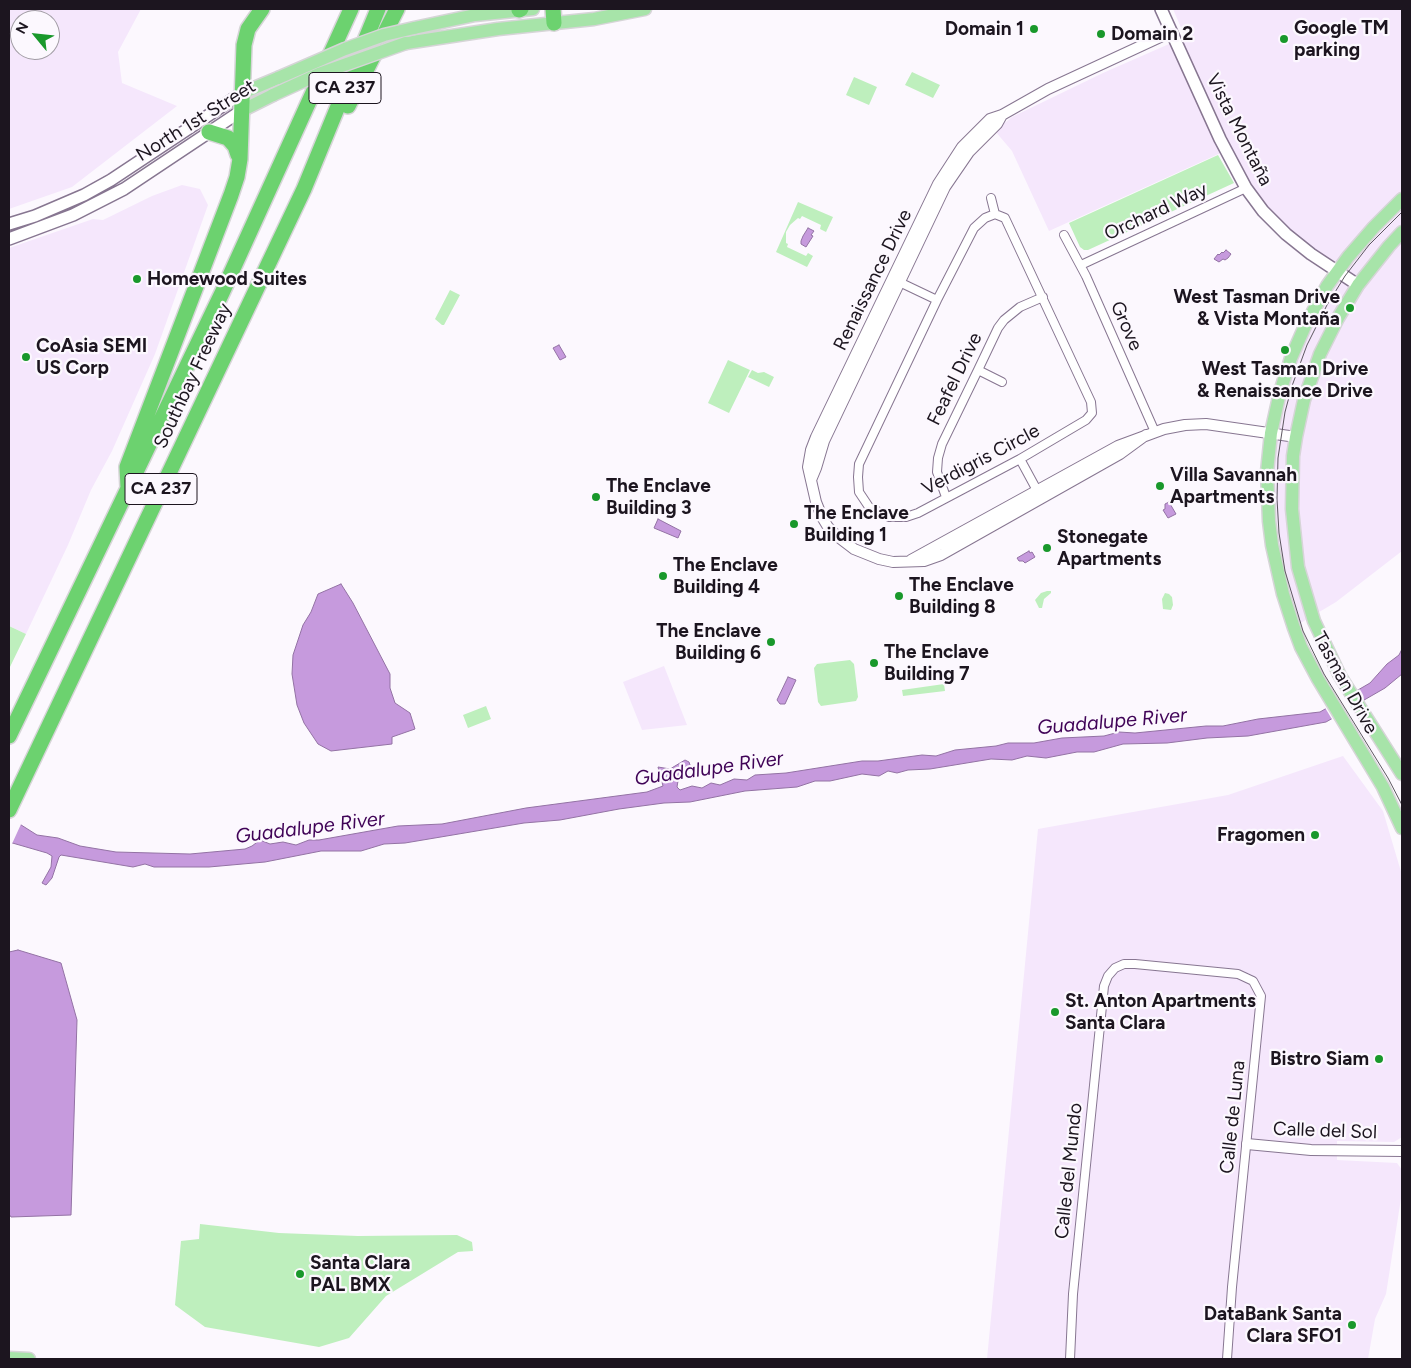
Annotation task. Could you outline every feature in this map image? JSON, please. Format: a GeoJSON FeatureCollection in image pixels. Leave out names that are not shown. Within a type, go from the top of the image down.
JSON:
{"type":"FeatureCollection","features":[{"type":"Feature","properties":{"kind":"highway"},"geometry":{"type":"LineString","coordinates":[[128,490],[127,467],[231,196],[240,160],[244,46],[248,29],[262,9]]}},
{"type":"Feature","properties":{"kind":"highway","name":"Southbay Freeway"},"geometry":{"type":"LineString","coordinates":[[9,736],[253,227],[351,9]]}},
{"type":"Feature","properties":{"kind":"highway","name":"Southbay Freeway"},"geometry":{"type":"LineString","coordinates":[[9,810],[304,189],[378,9]]}},
{"type":"Feature","properties":{"kind":"highway"},"geometry":{"type":"LineString","coordinates":[[304,189],[316,174],[346,108],[397,9]]}},
{"type":"Feature","properties":{"kind":"highway"},"geometry":{"type":"LineString","coordinates":[[209,132],[228,138],[235,146],[240,160]]}},
{"type":"Feature","properties":{"kind":"main road","name":"North 1st Street"},"geometry":{"type":"LineString","coordinates":[[9,224],[35,216],[84,195],[111,180],[242,93],[344,49],[384,35],[457,18],[524,9]]}},
{"type":"Feature","properties":{"kind":"main road","name":"North 1st Street"},"geometry":{"type":"LineString","coordinates":[[9,239],[73,215],[124,189],[241,111],[350,62],[406,43],[498,29],[558,16],[594,19],[645,9]]}},
{"type":"Feature","properties":{"kind":"main road","name":"Vista Montaña"},"geometry":{"type":"LineString","coordinates":[[1160,9],[1220,139],[1246,188],[1263,211],[1286,234],[1311,254],[1358,285]]}},
{"type":"Feature","properties":{"kind":"main road","name":"Tasman Drive"},"geometry":{"type":"LineString","coordinates":[[1402,199],[1364,237],[1337,272],[1316,304],[1291,358],[1280,392],[1271,433],[1267,472],[1268,512],[1272,545],[1283,594],[1301,647],[1318,680],[1383,786],[1402,828]]}},
{"type":"Feature","properties":{"kind":"main road","name":"Tasman Drive"},"geometry":{"type":"LineString","coordinates":[[1402,232],[1358,285],[1338,318],[1320,354],[1304,400],[1296,437],[1292,488],[1294,546],[1302,588],[1321,637],[1340,676],[1402,774]]}},
{"type":"Feature","properties":{"kind":"main road"},"geometry":{"type":"LineString","coordinates":[[9,1358],[29,1359]]}},
{"type":"Feature","properties":{"kind":"street","name":"Renaissance Drive"},"geometry":{"type":"LineString","coordinates":[[1171,32],[1048,89],[1002,115],[990,119],[962,147],[938,184],[897,281],[824,441],[811,480],[816,502],[828,527],[854,549],[879,559],[893,562],[909,560],[1120,454],[1151,434],[1185,425],[1206,424],[1296,437]]}},
{"type":"Feature","properties":{"kind":"street","name":"Orchard Way"},"geometry":{"type":"LineString","coordinates":[[1081,265],[1246,188]]}},
{"type":"Feature","properties":{"kind":"street"},"geometry":{"type":"LineString","coordinates":[[992,198],[995,214]]}},
{"type":"Feature","properties":{"kind":"street","name":"Verdigris Circle"},"geometry":{"type":"LineString","coordinates":[[995,214],[1005,218],[1091,402],[1092,413],[1086,420],[1020,459],[918,513],[906,517],[889,517],[869,507],[859,492],[859,464],[937,300],[974,228],[985,218],[995,214]]}},
{"type":"Feature","properties":{"kind":"street","name":"Grove"},"geometry":{"type":"LineString","coordinates":[[1064,234],[1081,265],[1151,434]]}},
{"type":"Feature","properties":{"kind":"street"},"geometry":{"type":"LineString","coordinates":[[897,281],[937,300]]}},
{"type":"Feature","properties":{"kind":"street","name":"Feafel Drive"},"geometry":{"type":"LineString","coordinates":[[946,497],[937,472],[942,444],[998,328],[1004,320],[1020,307],[1043,297]]}},
{"type":"Feature","properties":{"kind":"street"},"geometry":{"type":"LineString","coordinates":[[978,370],[1002,382]]}},
{"type":"Feature","properties":{"kind":"street"},"geometry":{"type":"LineString","coordinates":[[1020,459],[1039,494]]}},
{"type":"Feature","properties":{"kind":"street","name":"Calle de Luna"},"geometry":{"type":"LineString","coordinates":[[1104,986],[1108,976],[1115,968],[1124,964],[1135,964],[1238,974],[1253,981],[1261,996],[1232,1287],[1227,1359]]}},
{"type":"Feature","properties":{"kind":"street","name":"Calle del Mundo"},"geometry":{"type":"LineString","coordinates":[[1070,1359],[1073,1294],[1104,986]]}},
{"type":"Feature","properties":{"kind":"street","name":"Calle del Sol"},"geometry":{"type":"LineString","coordinates":[[1246,1144],[1311,1150],[1402,1151]]}},
{"type":"Feature","properties":{"kind":"shaded area"},"geometry":{"type":"Polygon","coordinates":[[[9,9],[141,9],[118,52],[122,83],[177,106],[72,187],[9,209],[9,9]]]}},
{"type":"Feature","properties":{"kind":"shaded area"},"geometry":{"type":"Polygon","coordinates":[[[1173,9],[1402,9],[1402,551],[1336,602],[1294,627],[1278,574],[1267,482],[1285,375],[1337,272],[1268,216],[1225,151],[1049,231],[1012,151],[995,131],[1012,117],[1103,73],[1185,37],[1173,9]]]}},
{"type":"Feature","properties":{"kind":"shaded area"},"geometry":{"type":"Polygon","coordinates":[[[182,185],[200,189],[208,205],[155,354],[112,451],[91,490],[68,545],[26,634],[9,626],[9,248],[93,219],[103,220],[152,196],[182,185]]]}},
{"type":"Feature","properties":{"kind":"shaded area"},"geometry":{"type":"Polygon","coordinates":[[[808,228],[814,231],[806,247],[801,244],[801,241],[808,228]]]}},
{"type":"Feature","properties":{"kind":"shaded area"},"geometry":{"type":"Polygon","coordinates":[[[1226,250],[1231,254],[1228,258],[1219,262],[1214,259],[1218,254],[1226,250]]]}},
{"type":"Feature","properties":{"kind":"shaded area"},"geometry":{"type":"Polygon","coordinates":[[[559,345],[566,357],[560,360],[553,348],[559,345]]]}},
{"type":"Feature","properties":{"kind":"shaded area"},"geometry":{"type":"Polygon","coordinates":[[[1169,502],[1176,514],[1168,518],[1163,510],[1165,509],[1165,504],[1169,502]]]}},
{"type":"Feature","properties":{"kind":"shaded area"},"geometry":{"type":"Polygon","coordinates":[[[658,519],[681,531],[678,538],[654,528],[658,519]]]}},
{"type":"Feature","properties":{"kind":"shaded area"},"geometry":{"type":"Polygon","coordinates":[[[1029,551],[1035,557],[1025,563],[1019,561],[1017,558],[1029,551]]]}},
{"type":"Feature","properties":{"kind":"shaded area"},"geometry":{"type":"Polygon","coordinates":[[[341,584],[390,674],[390,688],[395,703],[410,713],[415,729],[392,737],[392,744],[331,751],[318,744],[304,723],[297,705],[292,674],[293,655],[303,625],[311,612],[318,594],[341,584]]]}},
{"type":"Feature","properties":{"kind":"shaded area"},"geometry":{"type":"Polygon","coordinates":[[[1402,649],[1402,674],[1385,688],[1326,722],[1248,736],[1207,738],[1167,743],[1123,744],[1094,752],[1077,752],[1046,758],[1027,756],[1012,760],[991,759],[897,773],[888,771],[879,776],[862,774],[830,781],[815,781],[797,787],[745,791],[690,802],[664,803],[619,809],[560,820],[524,823],[405,843],[384,844],[361,851],[321,851],[265,862],[209,867],[154,867],[145,864],[133,867],[61,855],[52,878],[46,885],[42,883],[51,867],[52,856],[9,842],[9,821],[18,823],[37,835],[58,838],[80,846],[116,852],[190,854],[245,849],[260,840],[270,844],[283,842],[296,845],[309,840],[319,840],[398,826],[442,824],[526,808],[647,792],[663,786],[658,767],[670,769],[685,760],[690,765],[678,781],[677,787],[680,790],[692,786],[702,788],[711,783],[720,785],[734,779],[747,780],[755,775],[786,773],[862,761],[878,761],[922,755],[936,756],[955,750],[1008,743],[1034,743],[1062,738],[1104,736],[1119,732],[1135,733],[1223,726],[1258,719],[1320,712],[1370,683],[1387,664],[1399,655],[1402,649]]]}},
{"type":"Feature","properties":{"kind":"shaded area"},"geometry":{"type":"Polygon","coordinates":[[[664,666],[687,725],[642,730],[623,682],[664,666]]]}},
{"type":"Feature","properties":{"kind":"shaded area"},"geometry":{"type":"Polygon","coordinates":[[[788,677],[796,680],[785,704],[780,704],[777,700],[788,677]]]}},
{"type":"Feature","properties":{"kind":"shaded area"},"geometry":{"type":"Polygon","coordinates":[[[1343,756],[1383,811],[1402,875],[1402,1137],[1394,1142],[1337,1141],[1337,1160],[1397,1163],[1402,1170],[1402,1192],[1386,1294],[1375,1319],[1368,1359],[987,1359],[1038,829],[1228,795],[1343,756]]]}},
{"type":"Feature","properties":{"kind":"shaded area"},"geometry":{"type":"Polygon","coordinates":[[[18,950],[61,963],[77,1020],[71,1215],[11,1217],[9,1214],[9,952],[18,950]]]}},
{"type":"Feature","properties":{"kind":"green space"},"geometry":{"type":"Polygon","coordinates":[[[912,72],[940,85],[933,98],[905,85],[912,72]]]}},
{"type":"Feature","properties":{"kind":"green space"},"geometry":{"type":"Polygon","coordinates":[[[854,77],[877,87],[869,105],[846,95],[854,77]]]}},
{"type":"Feature","properties":{"kind":"green space"},"geometry":{"type":"Polygon","coordinates":[[[1218,155],[1234,183],[1088,250],[1080,247],[1069,223],[1218,155]]]}},
{"type":"Feature","properties":{"kind":"green space"},"geometry":{"type":"Polygon","coordinates":[[[798,202],[833,217],[826,232],[820,229],[821,225],[802,216],[790,225],[786,232],[787,247],[806,256],[808,253],[813,256],[807,267],[776,252],[798,202]]]}},
{"type":"Feature","properties":{"kind":"green space"},"geometry":{"type":"Polygon","coordinates":[[[450,290],[460,295],[444,325],[442,325],[435,319],[450,290]]]}},
{"type":"Feature","properties":{"kind":"green space"},"geometry":{"type":"Polygon","coordinates":[[[728,360],[750,370],[729,413],[708,403],[728,360]]]}},
{"type":"Feature","properties":{"kind":"green space"},"geometry":{"type":"Polygon","coordinates":[[[752,370],[758,373],[764,372],[774,377],[769,387],[748,377],[752,370]]]}},
{"type":"Feature","properties":{"kind":"green space"},"geometry":{"type":"Polygon","coordinates":[[[1051,591],[1051,593],[1044,599],[1042,608],[1039,608],[1035,600],[1041,593],[1051,591]]]}},
{"type":"Feature","properties":{"kind":"green space"},"geometry":{"type":"Polygon","coordinates":[[[1165,593],[1172,597],[1173,605],[1171,610],[1163,609],[1162,599],[1165,593]]]}},
{"type":"Feature","properties":{"kind":"green space"},"geometry":{"type":"Polygon","coordinates":[[[9,626],[26,634],[9,669],[9,626]]]}},
{"type":"Feature","properties":{"kind":"green space"},"geometry":{"type":"Polygon","coordinates":[[[850,660],[854,664],[858,697],[856,701],[821,706],[818,702],[814,668],[817,664],[850,660]]]}},
{"type":"Feature","properties":{"kind":"green space"},"geometry":{"type":"Polygon","coordinates":[[[944,684],[945,691],[903,696],[902,690],[944,684]]]}},
{"type":"Feature","properties":{"kind":"green space"},"geometry":{"type":"Polygon","coordinates":[[[486,706],[491,719],[468,728],[463,715],[486,706]]]}},
{"type":"Feature","properties":{"kind":"green space","name":"Santa Clara PAL BMX"},"geometry":{"type":"Polygon","coordinates":[[[200,1224],[279,1233],[358,1236],[457,1235],[472,1242],[473,1251],[458,1252],[386,1296],[349,1338],[319,1347],[205,1327],[175,1305],[181,1241],[199,1239],[200,1224]]]}},
{"type":"Feature","properties":{"kind":"pier"},"geometry":{"type":"Polygon","coordinates":[[[1356,688],[1365,702],[1333,721],[1324,706],[1356,688]]]}},
{"type":"Feature","properties":{"kind":"pier"},"geometry":{"type":"Polygon","coordinates":[[[9,818],[22,822],[11,846],[9,845],[9,818]]]}},
{"type":"Feature","properties":{"kind":"tram line"},"geometry":{"type":"LineString","coordinates":[[1402,212],[1369,245],[1345,276],[1327,305],[1307,345],[1285,412],[1278,458],[1277,499],[1279,533],[1285,571],[1303,631],[1324,674],[1388,778],[1402,805]]}},
{"type":"Feature","properties":{"kind":"place","name":"Domain 1"},"geometry":{"type":"Point","coordinates":[1034,29]}},
{"type":"Feature","properties":{"kind":"place","name":"Domain 2"},"geometry":{"type":"Point","coordinates":[1101,34]}},
{"type":"Feature","properties":{"kind":"place","name":"Google TM parking"},"geometry":{"type":"Point","coordinates":[1284,39]}},
{"type":"Feature","properties":{"kind":"place","name":"Homewood Suites"},"geometry":{"type":"Point","coordinates":[137,279]}},
{"type":"Feature","properties":{"kind":"place","name":"West Tasman Drive & Vista Montaña"},"geometry":{"type":"Point","coordinates":[1350,308]}},
{"type":"Feature","properties":{"kind":"place","name":"West Tasman Drive & Renaissance Drive"},"geometry":{"type":"Point","coordinates":[1285,350]}},
{"type":"Feature","properties":{"kind":"place","name":"CoAsia SEMI US Corp"},"geometry":{"type":"Point","coordinates":[26,357]}},
{"type":"Feature","properties":{"kind":"place","name":"Villa Savannah Apartments"},"geometry":{"type":"Point","coordinates":[1160,486]}},
{"type":"Feature","properties":{"kind":"place","name":"The Enclave Building 3"},"geometry":{"type":"Point","coordinates":[596,497]}},
{"type":"Feature","properties":{"kind":"place","name":"The Enclave Building 1"},"geometry":{"type":"Point","coordinates":[794,524]}},
{"type":"Feature","properties":{"kind":"place","name":"Stonegate Apartments"},"geometry":{"type":"Point","coordinates":[1047,548]}},
{"type":"Feature","properties":{"kind":"place","name":"The Enclave Building 4"},"geometry":{"type":"Point","coordinates":[663,576]}},
{"type":"Feature","properties":{"kind":"place","name":"The Enclave Building 8"},"geometry":{"type":"Point","coordinates":[899,596]}},
{"type":"Feature","properties":{"kind":"place","name":"The Enclave Building 6"},"geometry":{"type":"Point","coordinates":[771,642]}},
{"type":"Feature","properties":{"kind":"place","name":"The Enclave Building 7"},"geometry":{"type":"Point","coordinates":[874,663]}},
{"type":"Feature","properties":{"kind":"place","name":"Fragomen"},"geometry":{"type":"Point","coordinates":[1315,835]}},
{"type":"Feature","properties":{"kind":"place","name":"St. Anton Apartments Santa Clara"},"geometry":{"type":"Point","coordinates":[1055,1012]}},
{"type":"Feature","properties":{"kind":"place","name":"Bistro Siam"},"geometry":{"type":"Point","coordinates":[1379,1059]}},
{"type":"Feature","properties":{"kind":"place","name":"Santa Clara PAL BMX"},"geometry":{"type":"Point","coordinates":[300,1274]}},
{"type":"Feature","properties":{"kind":"place","name":"DataBank Santa Clara SFO1"},"geometry":{"type":"Point","coordinates":[1352,1325]}},
{"type":"Feature","properties":{"kind":"water label","name":"Guadalupe River"},"geometry":{"type":"Point","coordinates":[1112,722]}},
{"type":"Feature","properties":{"kind":"water label","name":"Guadalupe River"},"geometry":{"type":"Point","coordinates":[709,769]}},
{"type":"Feature","properties":{"kind":"water label","name":"Guadalupe River"},"geometry":{"type":"Point","coordinates":[310,828]}}]}
